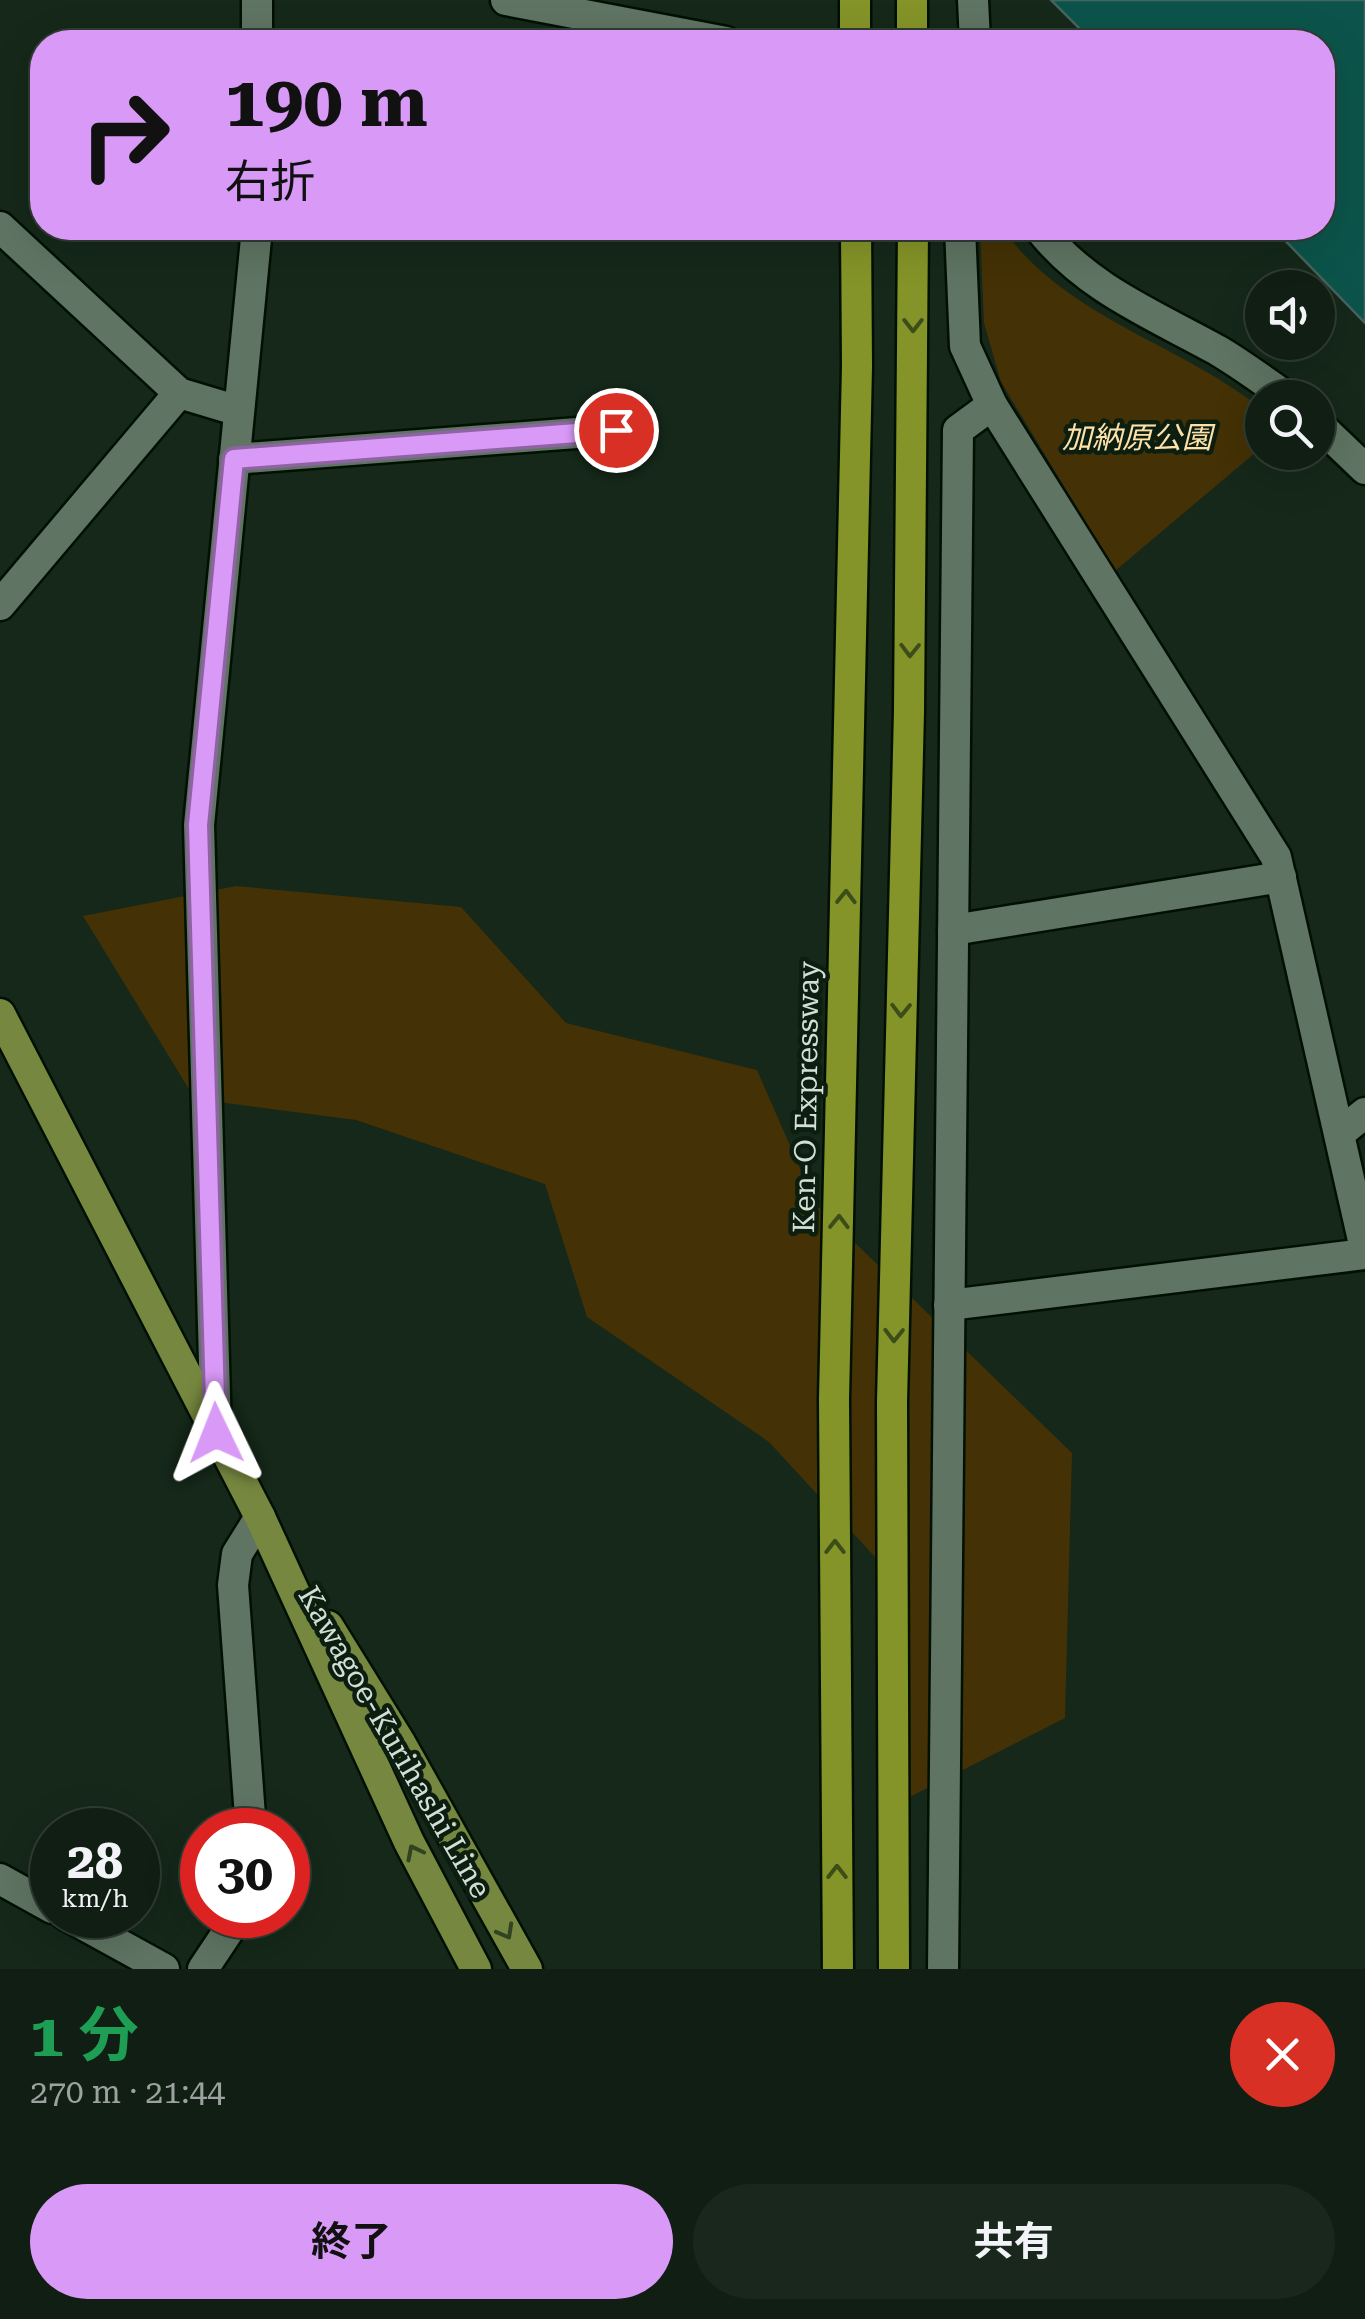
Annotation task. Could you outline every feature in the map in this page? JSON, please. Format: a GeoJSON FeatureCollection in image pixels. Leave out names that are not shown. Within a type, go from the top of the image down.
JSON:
{"type":"FeatureCollection","features":[{"type":"Feature","properties":{"kind":"highway"},"geometry":{"type":"LineString","coordinates":[[854,0],[855,30]]}},
{"type":"Feature","properties":{"kind":"highway"},"geometry":{"type":"LineString","coordinates":[[912,0],[912,30]]}},
{"type":"Feature","properties":{"kind":"highway","name":"Ken-O Expressway"},"geometry":{"type":"LineString","coordinates":[[838,1969],[834,1399],[857,366],[856,240]]}},
{"type":"Feature","properties":{"kind":"highway"},"geometry":{"type":"LineString","coordinates":[[894,1969],[892,1402],[909,710],[913,240]]}},
{"type":"Feature","properties":{"kind":"main road","name":"Kawagoe-Kurihashi Line"},"geometry":{"type":"LineString","coordinates":[[0,1014],[260,1517],[409,1842],[476,1969]]}},
{"type":"Feature","properties":{"kind":"main road","name":"Kawagoe-Kurihashi Line"},"geometry":{"type":"LineString","coordinates":[[260,1517],[401,1744],[526,1969]]}},
{"type":"Feature","properties":{"kind":"street"},"geometry":{"type":"LineString","coordinates":[[257,0],[258,30]]}},
{"type":"Feature","properties":{"kind":"street"},"geometry":{"type":"LineString","coordinates":[[506,0],[663,30]]}},
{"type":"Feature","properties":{"kind":"street"},"geometry":{"type":"LineString","coordinates":[[974,0],[975,30]]}},
{"type":"Feature","properties":{"kind":"street"},"geometry":{"type":"LineString","coordinates":[[0,228],[180,393],[239,411]]}},
{"type":"Feature","properties":{"kind":"street"},"geometry":{"type":"LineString","coordinates":[[216,1433],[198,825],[256,240]]}},
{"type":"Feature","properties":{"kind":"street"},"geometry":{"type":"LineString","coordinates":[[950,1305],[1365,1252],[1276,857],[992,406],[965,346],[961,240]]}},
{"type":"Feature","properties":{"kind":"street"},"geometry":{"type":"LineString","coordinates":[[1048,240],[1060,255],[1109,294],[1221,352],[1262,380]]}},
{"type":"Feature","properties":{"kind":"street"},"geometry":{"type":"LineString","coordinates":[[0,605],[180,393]]}},
{"type":"Feature","properties":{"kind":"street"},"geometry":{"type":"LineString","coordinates":[[943,1969],[958,430],[992,406]]}},
{"type":"Feature","properties":{"kind":"street"},"geometry":{"type":"LineString","coordinates":[[234,459],[616,430]]}},
{"type":"Feature","properties":{"kind":"street"},"geometry":{"type":"LineString","coordinates":[[1335,440],[1365,469]]}},
{"type":"Feature","properties":{"kind":"street"},"geometry":{"type":"LineString","coordinates":[[953,930],[1281,878]]}},
{"type":"Feature","properties":{"kind":"street"},"geometry":{"type":"LineString","coordinates":[[1340,1134],[1365,1114]]}},
{"type":"Feature","properties":{"kind":"street"},"geometry":{"type":"LineString","coordinates":[[250,1808],[232,1585],[237,1554],[260,1517]]}},
{"type":"Feature","properties":{"kind":"street"},"geometry":{"type":"LineString","coordinates":[[0,1879],[30,1896]]}},
{"type":"Feature","properties":{"kind":"street"},"geometry":{"type":"LineString","coordinates":[[108,1938],[164,1969]]}},
{"type":"Feature","properties":{"kind":"street"},"geometry":{"type":"LineString","coordinates":[[203,1969],[224,1938]]}},
{"type":"Feature","properties":{"kind":"green space","name":"加納原公園"},"geometry":{"type":"Polygon","coordinates":[[[981,240],[1012,240],[1058,285],[1245,397],[1245,461],[1115,571],[1001,382],[984,323],[981,240]]]}},
{"type":"Feature","properties":{"kind":"green space"},"geometry":{"type":"Polygon","coordinates":[[[236,886],[461,907],[566,1023],[757,1070],[816,1205],[1072,1453],[1065,1718],[898,1803],[875,1557],[769,1442],[587,1317],[545,1184],[356,1120],[195,1099],[83,916],[236,886]]]}},
{"type":"Feature","properties":{"kind":"building"},"geometry":{"type":"Polygon","coordinates":[[[1051,0],[1365,0],[1365,323],[1335,292],[1335,270],[1314,270],[1285,240],[1335,240],[1335,30],[1081,30],[1051,0]]]}},
{"type":"Feature","properties":{"kind":"route"},"geometry":{"type":"LineString","coordinates":[[216,1433],[198,825],[234,459],[616,430]]}}]}
